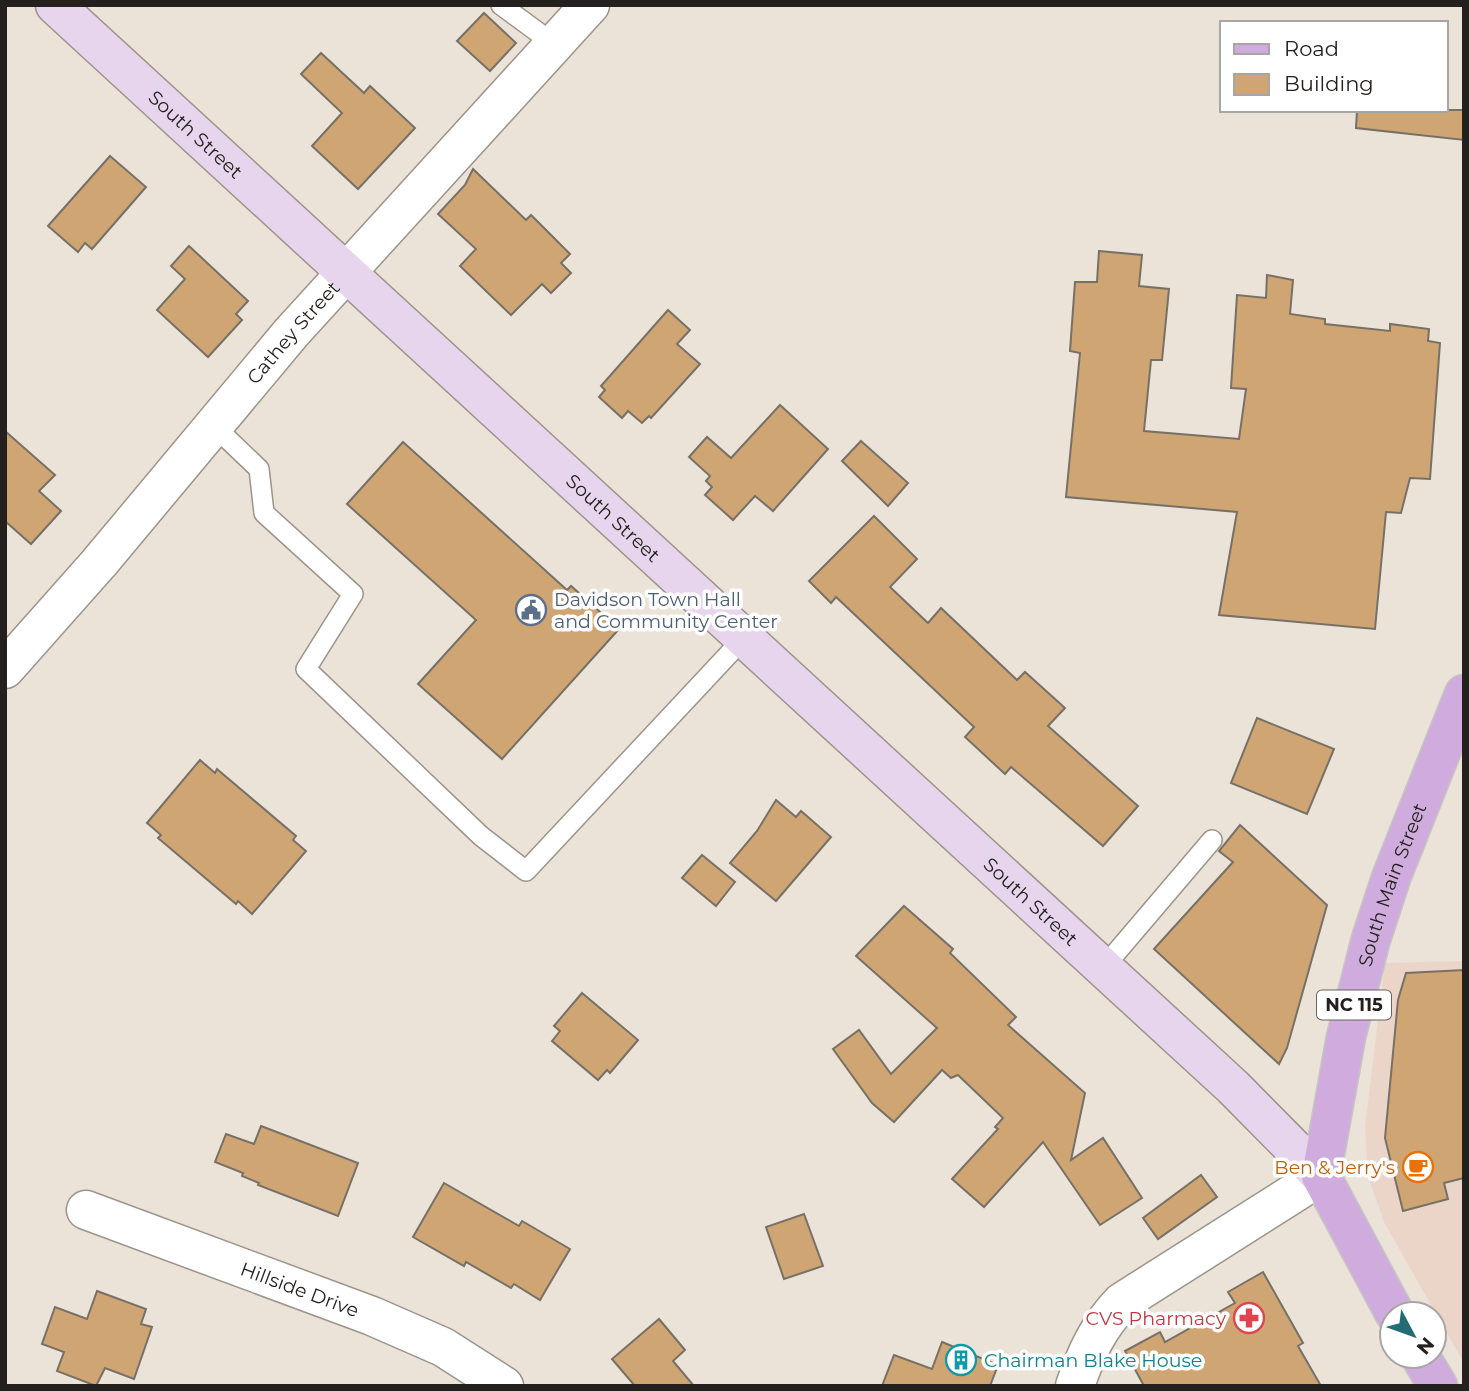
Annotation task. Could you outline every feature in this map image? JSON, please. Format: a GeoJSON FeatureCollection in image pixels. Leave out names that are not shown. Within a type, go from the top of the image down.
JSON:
{"type":"FeatureCollection","features":[{"type":"Feature","properties":{"kind":"main road","name":"South Main Street"},"geometry":{"type":"LineString","coordinates":[[1321,1176],[1346,1037],[1371,939],[1391,878],[1464,694]]}},
{"type":"Feature","properties":{"kind":"main road"},"geometry":{"type":"LineString","coordinates":[[1321,1176],[1387,1300]]}},
{"type":"Feature","properties":{"kind":"main road"},"geometry":{"type":"LineString","coordinates":[[1428,1370],[1438,1386]]}},
{"type":"Feature","properties":{"kind":"street","name":"South Street"},"geometry":{"type":"LineString","coordinates":[[55,5],[1233,1087],[1321,1176]]}},
{"type":"Feature","properties":{"kind":"street","name":"Cathey Street"},"geometry":{"type":"LineString","coordinates":[[5,669],[346,272],[590,5]]}},
{"type":"Feature","properties":{"kind":"street"},"geometry":{"type":"LineString","coordinates":[[1075,1386],[1085,1353],[1097,1332],[1122,1302],[1321,1176]]}},
{"type":"Feature","properties":{"kind":"street","name":"Hillside Drive"},"geometry":{"type":"LineString","coordinates":[[86,1210],[372,1316],[443,1347],[504,1386]]}},
{"type":"Feature","properties":{"kind":"lane"},"geometry":{"type":"LineString","coordinates":[[500,5],[554,44]]}},
{"type":"Feature","properties":{"kind":"lane"},"geometry":{"type":"LineString","coordinates":[[214,425],[259,470],[264,513],[353,594],[306,669],[481,836],[526,871],[743,639]]}},
{"type":"Feature","properties":{"kind":"lane"},"geometry":{"type":"LineString","coordinates":[[1103,968],[1212,840]]}},
{"type":"Feature","properties":{"kind":"shaded area"},"geometry":{"type":"Polygon","coordinates":[[[1464,961],[1464,1363],[1448,1335],[1448,1300],[1428,1300],[1384,1222],[1368,1176],[1365,1127],[1385,963],[1464,961]]]}},
{"type":"Feature","properties":{"kind":"building"},"geometry":{"type":"Polygon","coordinates":[[[484,13],[516,43],[490,71],[457,41],[484,13]]]}},
{"type":"Feature","properties":{"kind":"building"},"geometry":{"type":"Polygon","coordinates":[[[321,53],[364,93],[370,86],[415,128],[358,189],[312,146],[342,113],[301,74],[321,53]]]}},
{"type":"Feature","properties":{"kind":"building"},"geometry":{"type":"Polygon","coordinates":[[[1464,110],[1464,140],[1356,128],[1357,112],[1464,110]]]}},
{"type":"Feature","properties":{"kind":"building"},"geometry":{"type":"Polygon","coordinates":[[[110,156],[146,187],[92,249],[85,243],[78,252],[48,226],[110,156]]]}},
{"type":"Feature","properties":{"kind":"building"},"geometry":{"type":"Polygon","coordinates":[[[473,169],[526,220],[531,215],[570,254],[561,263],[571,273],[551,293],[542,284],[511,315],[460,266],[476,249],[438,214],[465,185],[473,169]]]}},
{"type":"Feature","properties":{"kind":"building"},"geometry":{"type":"Polygon","coordinates":[[[189,246],[248,301],[236,314],[242,320],[208,357],[157,310],[185,279],[171,266],[189,246]]]}},
{"type":"Feature","properties":{"kind":"building"},"geometry":{"type":"Polygon","coordinates":[[[1099,251],[1142,255],[1139,286],[1169,289],[1162,360],[1151,360],[1144,431],[1239,439],[1246,389],[1231,388],[1237,295],[1266,298],[1267,275],[1293,280],[1290,314],[1325,319],[1325,324],[1390,331],[1390,324],[1429,329],[1428,341],[1440,343],[1430,479],[1410,478],[1401,513],[1386,512],[1375,629],[1219,615],[1237,512],[1066,497],[1080,353],[1070,351],[1075,282],[1097,282],[1099,251]]]}},
{"type":"Feature","properties":{"kind":"building"},"geometry":{"type":"Polygon","coordinates":[[[668,310],[690,330],[677,344],[700,364],[651,418],[649,416],[642,423],[628,411],[622,418],[599,397],[605,390],[601,386],[668,310]]]}},
{"type":"Feature","properties":{"kind":"building"},"geometry":{"type":"Polygon","coordinates":[[[780,405],[828,449],[773,511],[755,496],[733,520],[705,495],[712,487],[706,481],[710,476],[689,457],[707,437],[731,458],[780,405]]]}},
{"type":"Feature","properties":{"kind":"building"},"geometry":{"type":"Polygon","coordinates":[[[5,431],[55,475],[39,491],[61,511],[31,544],[5,521],[5,431]]]}},
{"type":"Feature","properties":{"kind":"building"},"geometry":{"type":"Polygon","coordinates":[[[861,441],[908,483],[888,506],[842,461],[861,441]]]}},
{"type":"Feature","properties":{"kind":"building","name":"Davidson Town Hall and Community Center"},"geometry":{"type":"Polygon","coordinates":[[[403,442],[567,590],[571,586],[619,629],[502,759],[418,684],[476,620],[347,504],[403,442]]]}},
{"type":"Feature","properties":{"kind":"building"},"geometry":{"type":"Polygon","coordinates":[[[874,516],[917,559],[890,587],[928,623],[941,608],[1017,680],[1025,672],[1065,708],[1048,726],[1138,806],[1103,846],[1011,767],[1005,774],[965,737],[974,727],[836,597],[831,603],[809,581],[874,516]]]}},
{"type":"Feature","properties":{"kind":"building"},"geometry":{"type":"Polygon","coordinates":[[[1257,718],[1334,749],[1307,814],[1231,783],[1257,718]]]}},
{"type":"Feature","properties":{"kind":"building"},"geometry":{"type":"Polygon","coordinates":[[[200,760],[215,773],[217,769],[296,836],[293,840],[306,851],[252,914],[238,901],[236,904],[158,838],[161,835],[147,823],[200,760]]]}},
{"type":"Feature","properties":{"kind":"building"},"geometry":{"type":"Polygon","coordinates":[[[776,800],[796,817],[801,811],[831,837],[776,901],[730,863],[757,831],[776,800]]]}},
{"type":"Feature","properties":{"kind":"building"},"geometry":{"type":"Polygon","coordinates":[[[1240,825],[1327,905],[1287,1048],[1279,1064],[1154,949],[1233,862],[1219,851],[1240,825]]]}},
{"type":"Feature","properties":{"kind":"building"},"geometry":{"type":"Polygon","coordinates":[[[702,855],[735,882],[716,906],[682,878],[702,855]]]}},
{"type":"Feature","properties":{"kind":"building"},"geometry":{"type":"Polygon","coordinates":[[[904,906],[953,949],[950,953],[1016,1017],[1008,1025],[1085,1093],[1071,1160],[1103,1138],[1142,1198],[1100,1225],[1043,1142],[984,1207],[952,1179],[998,1129],[995,1127],[1003,1118],[958,1075],[951,1078],[942,1070],[894,1122],[872,1103],[833,1049],[859,1030],[891,1074],[937,1028],[856,956],[904,906]]]}},
{"type":"Feature","properties":{"kind":"building"},"geometry":{"type":"Polygon","coordinates":[[[1464,970],[1464,1178],[1444,1183],[1448,1199],[1403,1211],[1385,1138],[1398,1000],[1406,973],[1464,970]]]}},
{"type":"Feature","properties":{"kind":"building"},"geometry":{"type":"Polygon","coordinates":[[[582,993],[638,1040],[610,1073],[607,1070],[598,1080],[552,1041],[560,1031],[554,1026],[582,993]]]}},
{"type":"Feature","properties":{"kind":"building"},"geometry":{"type":"Polygon","coordinates":[[[261,1126],[358,1163],[338,1216],[258,1185],[259,1183],[242,1176],[243,1173],[215,1162],[226,1134],[254,1144],[261,1126]]]}},
{"type":"Feature","properties":{"kind":"building"},"geometry":{"type":"Polygon","coordinates":[[[1201,1175],[1217,1197],[1158,1239],[1143,1218],[1201,1175]]]}},
{"type":"Feature","properties":{"kind":"building"},"geometry":{"type":"Polygon","coordinates":[[[444,1183],[519,1226],[522,1221],[570,1249],[540,1300],[514,1284],[511,1288],[466,1262],[464,1266],[413,1237],[444,1183]]]}},
{"type":"Feature","properties":{"kind":"building"},"geometry":{"type":"Polygon","coordinates":[[[804,1214],[823,1266],[784,1279],[766,1227],[804,1214]]]}},
{"type":"Feature","properties":{"kind":"building","name":"CVS Pharmacy"},"geometry":{"type":"Polygon","coordinates":[[[1263,1272],[1303,1343],[1298,1346],[1321,1386],[1144,1386],[1125,1351],[1160,1332],[1165,1342],[1235,1303],[1228,1292],[1263,1272]]]}},
{"type":"Feature","properties":{"kind":"building"},"geometry":{"type":"Polygon","coordinates":[[[97,1291],[146,1309],[141,1324],[152,1327],[134,1379],[105,1368],[96,1386],[57,1371],[64,1352],[42,1344],[55,1307],[87,1319],[97,1291]]]}},
{"type":"Feature","properties":{"kind":"building"},"geometry":{"type":"Polygon","coordinates":[[[659,1319],[685,1350],[673,1361],[694,1386],[635,1386],[612,1359],[659,1319]]]}},
{"type":"Feature","properties":{"kind":"building","name":"Chairman Blake House"},"geometry":{"type":"Polygon","coordinates":[[[942,1342],[998,1365],[990,1386],[882,1386],[894,1355],[932,1369],[942,1342]]]}},
{"type":"Feature","properties":{"kind":"place","name":"Davidson Town Hall and Community Center"},"geometry":{"type":"Point","coordinates":[531,610]}},
{"type":"Feature","properties":{"kind":"place","name":"Ben & Jerry's"},"geometry":{"type":"Point","coordinates":[1418,1167]}},
{"type":"Feature","properties":{"kind":"place","name":"CVS Pharmacy"},"geometry":{"type":"Point","coordinates":[1249,1318]}},
{"type":"Feature","properties":{"kind":"place","name":"Chairman Blake House"},"geometry":{"type":"Point","coordinates":[961,1360]}}]}
